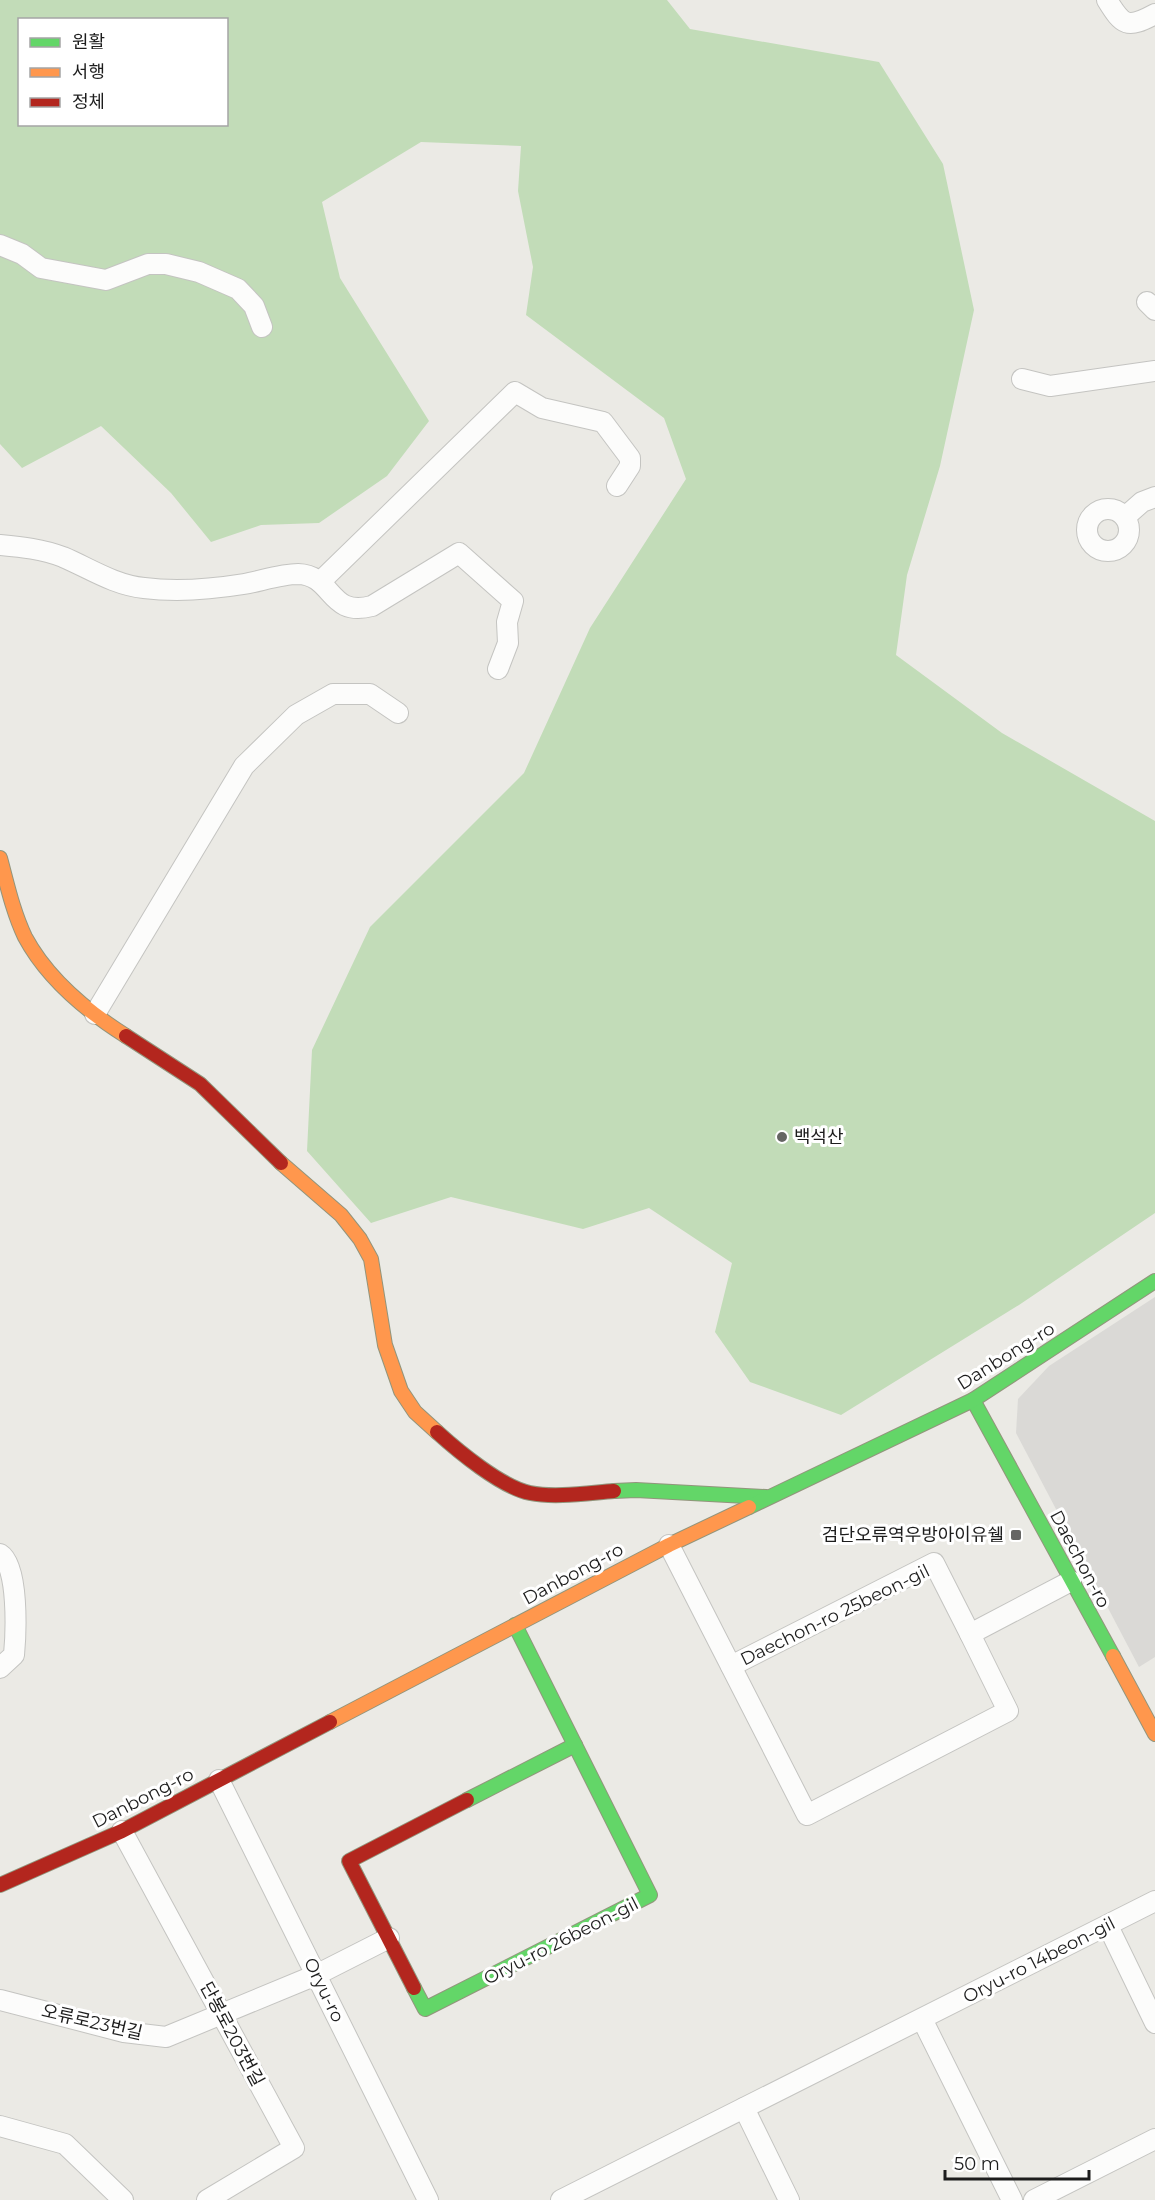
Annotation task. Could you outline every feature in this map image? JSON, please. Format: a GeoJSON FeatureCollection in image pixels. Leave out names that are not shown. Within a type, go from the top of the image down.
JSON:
{"type":"FeatureCollection","features":[{"type":"Feature","properties":{"kind":"street"},"geometry":{"type":"LineString","coordinates":[[1107,0],[1118,18],[1124,23],[1134,24],[1155,14]]}},
{"type":"Feature","properties":{"kind":"street"},"geometry":{"type":"LineString","coordinates":[[0,245],[22,254],[41,268],[106,280],[148,264],[166,264],[199,272],[238,289],[254,306],[262,327]]}},
{"type":"Feature","properties":{"kind":"street"},"geometry":{"type":"LineString","coordinates":[[1022,379],[1050,386],[1155,371]]}},
{"type":"Feature","properties":{"kind":"street"},"geometry":{"type":"LineString","coordinates":[[320,582],[516,392],[542,408],[603,422],[630,458],[630,466],[617,486]]}},
{"type":"Feature","properties":{"kind":"street"},"geometry":{"type":"LineString","coordinates":[[1125,517],[1142,502],[1155,497]]}},
{"type":"Feature","properties":{"kind":"street"},"geometry":{"type":"LineString","coordinates":[[0,545],[40,549],[106,577],[143,588],[223,587],[298,574],[315,578],[346,607],[359,609],[372,606],[459,553],[513,601],[507,622],[508,643],[498,669]]}},
{"type":"Feature","properties":{"kind":"street"},"geometry":{"type":"LineString","coordinates":[[94,1014],[244,766],[251,759],[296,715],[333,694],[370,694],[398,713]]}},
{"type":"Feature","properties":{"kind":"street"},"geometry":{"type":"LineString","coordinates":[[0,858],[15,913],[26,938],[46,968],[94,1014],[200,1084],[290,1172],[341,1215],[360,1239],[371,1259],[385,1346],[401,1390],[415,1412],[446,1440],[509,1486],[530,1493],[572,1494],[636,1490],[768,1497]]}},
{"type":"Feature","properties":{"kind":"street","name":"Danbong-ro"},"geometry":{"type":"LineString","coordinates":[[0,1885],[122,1830],[669,1545],[974,1400],[1155,1281]]}},
{"type":"Feature","properties":{"kind":"street","name":"Daechon-ro"},"geometry":{"type":"LineString","coordinates":[[974,1400],[1155,1734]]}},
{"type":"Feature","properties":{"kind":"street","name":"Daechon-ro 25beon-gil"},"geometry":{"type":"LineString","coordinates":[[669,1545],[807,1815],[1008,1711],[934,1563],[731,1666]]}},
{"type":"Feature","properties":{"kind":"street"},"geometry":{"type":"LineString","coordinates":[[0,1554],[4,1557],[10,1574],[16,1600],[17,1628],[14,1655],[0,1668]]}},
{"type":"Feature","properties":{"kind":"street"},"geometry":{"type":"LineString","coordinates":[[970,1634],[1071,1581]]}},
{"type":"Feature","properties":{"kind":"street","name":"Oryu-ro 26beon-gil"},"geometry":{"type":"LineString","coordinates":[[515,1625],[575,1745],[650,1895],[426,2009],[349,1860],[575,1745]]}},
{"type":"Feature","properties":{"kind":"street","name":"Oryu-ro"},"geometry":{"type":"LineString","coordinates":[[219,1780],[428,2200]]}},
{"type":"Feature","properties":{"kind":"street","name":"단봉로203번길"},"geometry":{"type":"LineString","coordinates":[[122,1830],[294,2148],[207,2200]]}},
{"type":"Feature","properties":{"kind":"street","name":"Oryu-ro 14beon-gil"},"geometry":{"type":"LineString","coordinates":[[561,2200],[1155,1901]]}},
{"type":"Feature","properties":{"kind":"street"},"geometry":{"type":"LineString","coordinates":[[1108,1926],[1155,2023]]}},
{"type":"Feature","properties":{"kind":"street"},"geometry":{"type":"LineString","coordinates":[[316,1975],[389,1938]]}},
{"type":"Feature","properties":{"kind":"street","name":"오류로23번길"},"geometry":{"type":"LineString","coordinates":[[0,2000],[124,2032],[166,2037],[316,1975]]}},
{"type":"Feature","properties":{"kind":"street"},"geometry":{"type":"LineString","coordinates":[[922,2019],[1011,2200]]}},
{"type":"Feature","properties":{"kind":"street"},"geometry":{"type":"LineString","coordinates":[[744,2108],[789,2200]]}},
{"type":"Feature","properties":{"kind":"street"},"geometry":{"type":"LineString","coordinates":[[0,2126],[65,2144],[123,2200]]}},
{"type":"Feature","properties":{"kind":"street"},"geometry":{"type":"LineString","coordinates":[[1034,2200],[1155,2139]]}},
{"type":"Feature","properties":{"kind":"shaded area","name":"검단오류역우방아이유쉘"},"geometry":{"type":"Polygon","coordinates":[[[1155,1297],[1155,1657],[1139,1667],[1016,1433],[1018,1399],[1049,1366],[1155,1297]]]}},
{"type":"Feature","properties":{"kind":"green space"},"geometry":{"type":"Polygon","coordinates":[[[0,0],[667,0],[690,29],[879,62],[943,164],[974,310],[940,466],[907,575],[896,655],[1002,733],[1155,821],[1155,1213],[1019,1305],[841,1415],[750,1382],[715,1332],[732,1263],[649,1208],[583,1229],[451,1197],[371,1223],[307,1151],[312,1050],[370,927],[524,773],[590,628],[686,479],[664,418],[526,315],[533,267],[518,191],[521,146],[421,142],[322,202],[340,278],[429,421],[387,476],[319,523],[261,525],[211,542],[171,493],[101,426],[22,468],[0,444],[0,0]]]}},
{"type":"Feature","properties":{"kind":"traffic: fast"},"geometry":{"type":"LineString","coordinates":[[749,1507],[973,1400],[1155,1281]]}},
{"type":"Feature","properties":{"kind":"traffic: fast"},"geometry":{"type":"LineString","coordinates":[[973,1400],[1113,1656]]}},
{"type":"Feature","properties":{"kind":"traffic: fast"},"geometry":{"type":"LineString","coordinates":[[614,1491],[636,1490],[766,1497]]}},
{"type":"Feature","properties":{"kind":"traffic: fast"},"geometry":{"type":"LineString","coordinates":[[414,1988],[425,2009],[650,1895],[515,1625]]}},
{"type":"Feature","properties":{"kind":"traffic: fast"},"geometry":{"type":"LineString","coordinates":[[467,1800],[575,1745]]}},
{"type":"Feature","properties":{"kind":"traffic: slow"},"geometry":{"type":"LineString","coordinates":[[0,858],[17,918],[34,952],[57,980],[83,1005],[126,1036]]}},
{"type":"Feature","properties":{"kind":"traffic: slow"},"geometry":{"type":"LineString","coordinates":[[281,1163],[341,1215],[360,1239],[371,1259],[385,1345],[401,1391],[415,1412],[437,1432]]}},
{"type":"Feature","properties":{"kind":"traffic: slow"},"geometry":{"type":"LineString","coordinates":[[330,1722],[669,1545],[749,1507]]}},
{"type":"Feature","properties":{"kind":"traffic: slow"},"geometry":{"type":"LineString","coordinates":[[1113,1656],[1155,1734]]}},
{"type":"Feature","properties":{"kind":"traffic: jam"},"geometry":{"type":"LineString","coordinates":[[126,1036],[200,1084],[281,1163]]}},
{"type":"Feature","properties":{"kind":"traffic: jam"},"geometry":{"type":"LineString","coordinates":[[437,1432],[493,1476],[506,1484],[530,1493],[572,1495],[614,1491]]}},
{"type":"Feature","properties":{"kind":"traffic: jam"},"geometry":{"type":"LineString","coordinates":[[0,1885],[122,1831],[330,1722]]}},
{"type":"Feature","properties":{"kind":"traffic: jam"},"geometry":{"type":"LineString","coordinates":[[414,1988],[349,1861],[467,1800]]}},
{"type":"Feature","properties":{"kind":"place","name":"백석산"},"geometry":{"type":"Point","coordinates":[782,1137]}},
{"type":"Feature","properties":{"kind":"place","name":"검단오류역우방아이유쉘"},"geometry":{"type":"Point","coordinates":[1016,1535]}}]}
